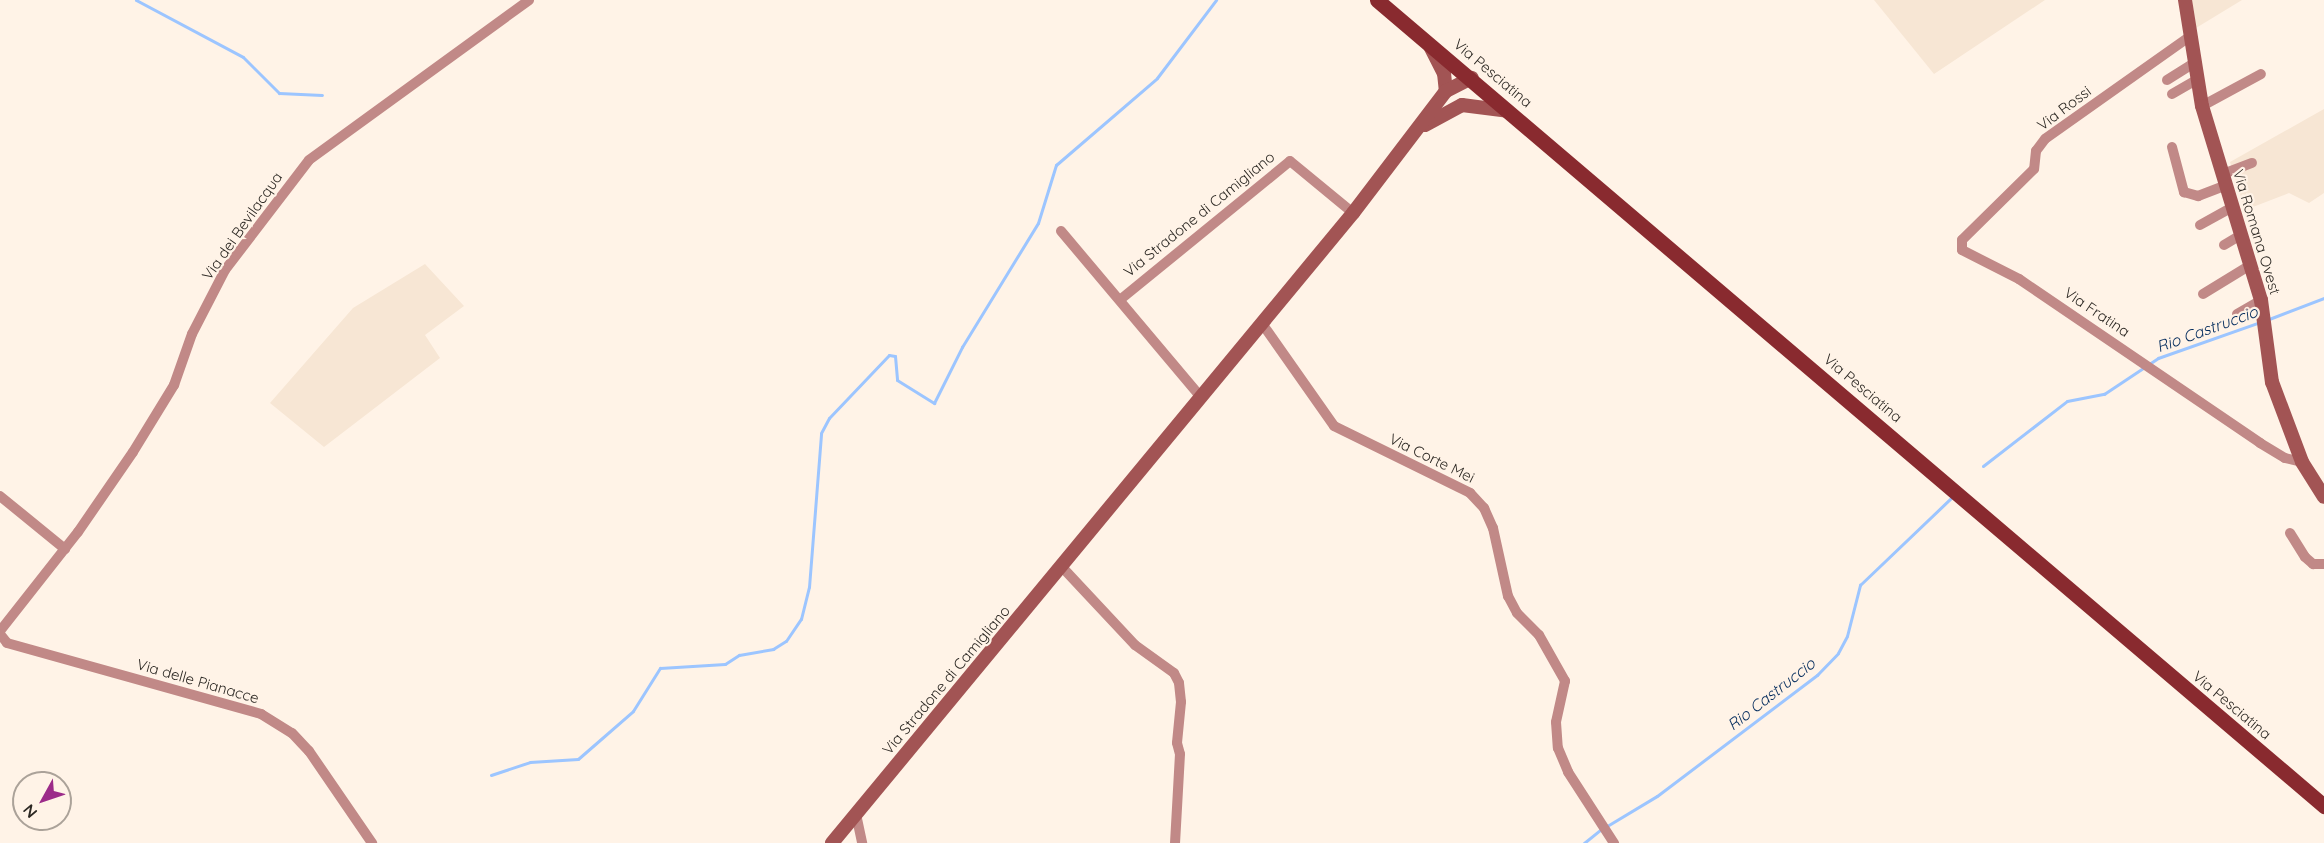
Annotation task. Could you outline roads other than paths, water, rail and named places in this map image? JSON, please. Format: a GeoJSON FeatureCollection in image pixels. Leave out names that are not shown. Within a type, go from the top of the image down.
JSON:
{"type":"FeatureCollection","features":[{"type":"Feature","properties":{"kind":"main road","name":"Via Pesciatina"},"geometry":{"type":"LineString","coordinates":[[1377,0],[1472,78],[2324,806]]}},
{"type":"Feature","properties":{"kind":"street","name":"Via dei Bevilacqua"},"geometry":{"type":"LineString","coordinates":[[0,633],[65,549],[174,386],[192,334],[225,270],[309,160],[529,0]]}},
{"type":"Feature","properties":{"kind":"street","name":"Via Romana Ovest"},"geometry":{"type":"LineString","coordinates":[[2185,0],[2193,64],[2202,106],[2252,264],[2261,300],[2272,382],[2302,462],[2324,497]]}},
{"type":"Feature","properties":{"kind":"street","name":"Via Rossi"},"geometry":{"type":"LineString","coordinates":[[1962,250],[1962,240],[2034,169],[2036,151],[2045,139],[2189,37]]}},
{"type":"Feature","properties":{"kind":"street"},"geometry":{"type":"LineString","coordinates":[[1428,42],[1444,73],[1446,91],[1472,78]]}},
{"type":"Feature","properties":{"kind":"street"},"geometry":{"type":"LineString","coordinates":[[2167,80],[2193,64]]}},
{"type":"Feature","properties":{"kind":"street"},"geometry":{"type":"LineString","coordinates":[[2202,106],[2261,74]]}},
{"type":"Feature","properties":{"kind":"street"},"geometry":{"type":"LineString","coordinates":[[1472,78],[1462,105],[1510,111]]}},
{"type":"Feature","properties":{"kind":"street"},"geometry":{"type":"LineString","coordinates":[[2172,94],[2196,80]]}},
{"type":"Feature","properties":{"kind":"street","name":"Via Stradone di Camigliano"},"geometry":{"type":"LineString","coordinates":[[832,843],[1353,213],[1423,126],[1446,91]]}},
{"type":"Feature","properties":{"kind":"street","name":"Via Stradone di Camigliano"},"geometry":{"type":"LineString","coordinates":[[1423,126],[1462,105]]}},
{"type":"Feature","properties":{"kind":"street"},"geometry":{"type":"LineString","coordinates":[[2172,147],[2184,192],[2198,196],[2252,163]]}},
{"type":"Feature","properties":{"kind":"street","name":"Via Stradone di Camigliano"},"geometry":{"type":"LineString","coordinates":[[1120,299],[1290,162],[1353,213]]}},
{"type":"Feature","properties":{"kind":"street"},"geometry":{"type":"LineString","coordinates":[[2200,225],[2233,207]]}},
{"type":"Feature","properties":{"kind":"street","name":"Via Stradone di Camigliano"},"geometry":{"type":"LineString","coordinates":[[1061,231],[1201,397]]}},
{"type":"Feature","properties":{"kind":"street"},"geometry":{"type":"LineString","coordinates":[[2224,245],[2242,234]]}},
{"type":"Feature","properties":{"kind":"street","name":"Via Fratina"},"geometry":{"type":"LineString","coordinates":[[1962,250],[2019,279],[2149,365],[2260,443],[2285,458],[2302,462]]}},
{"type":"Feature","properties":{"kind":"street"},"geometry":{"type":"LineString","coordinates":[[2203,294],[2252,264]]}},
{"type":"Feature","properties":{"kind":"street"},"geometry":{"type":"LineString","coordinates":[[2237,314],[2261,300]]}},
{"type":"Feature","properties":{"kind":"street","name":"Via Corte Mei"},"geometry":{"type":"LineString","coordinates":[[1261,322],[1334,426],[1470,493],[1484,508],[1493,528],[1508,596],[1517,614],[1548,648],[1565,681],[1554,736],[1568,772],[1614,843]]}},
{"type":"Feature","properties":{"kind":"street"},"geometry":{"type":"LineString","coordinates":[[0,496],[65,549]]}},
{"type":"Feature","properties":{"kind":"street"},"geometry":{"type":"LineString","coordinates":[[2290,533],[2305,557],[2313,564],[2324,564]]}},
{"type":"Feature","properties":{"kind":"street"},"geometry":{"type":"LineString","coordinates":[[1062,567],[1135,645],[1174,673],[1179,683],[1181,702],[1177,743],[1180,754],[1175,843]]}},
{"type":"Feature","properties":{"kind":"street","name":"Via delle Pianacce"},"geometry":{"type":"LineString","coordinates":[[0,633],[7,643],[261,714],[292,733],[309,751],[372,843]]}},
{"type":"Feature","properties":{"kind":"street"},"geometry":{"type":"LineString","coordinates":[[855,814],[862,843]]}},
{"type":"Feature","properties":{"kind":"waterway"},"geometry":{"type":"LineString","coordinates":[[136,0],[243,57],[279,93],[322,95]]}},
{"type":"Feature","properties":{"kind":"waterway"},"geometry":{"type":"LineString","coordinates":[[491,775],[530,762],[578,759],[633,711],[660,668],[725,664],[739,655],[773,649],[786,641],[801,619],[809,587],[821,433],[829,418],[889,355],[895,356],[897,380],[934,403],[962,347],[1038,223],[1056,165],[1157,78],[1216,0]]}},
{"type":"Feature","properties":{"kind":"waterway","name":"Rio Castruccio"},"geometry":{"type":"LineString","coordinates":[[2269,319],[2324,298]]}},
{"type":"Feature","properties":{"kind":"waterway","name":"Rio Castruccio"},"geometry":{"type":"LineString","coordinates":[[1983,466],[2067,401],[2104,394],[2158,358],[2260,322]]}},
{"type":"Feature","properties":{"kind":"waterway","name":"Rio Castruccio"},"geometry":{"type":"LineString","coordinates":[[1607,826],[1657,796],[1817,675],[1838,653],[1847,636],[1860,585],[1951,498]]}},
{"type":"Feature","properties":{"kind":"waterway","name":"Rio Castruccio"},"geometry":{"type":"LineString","coordinates":[[1584,843],[1601,829]]}}]}
